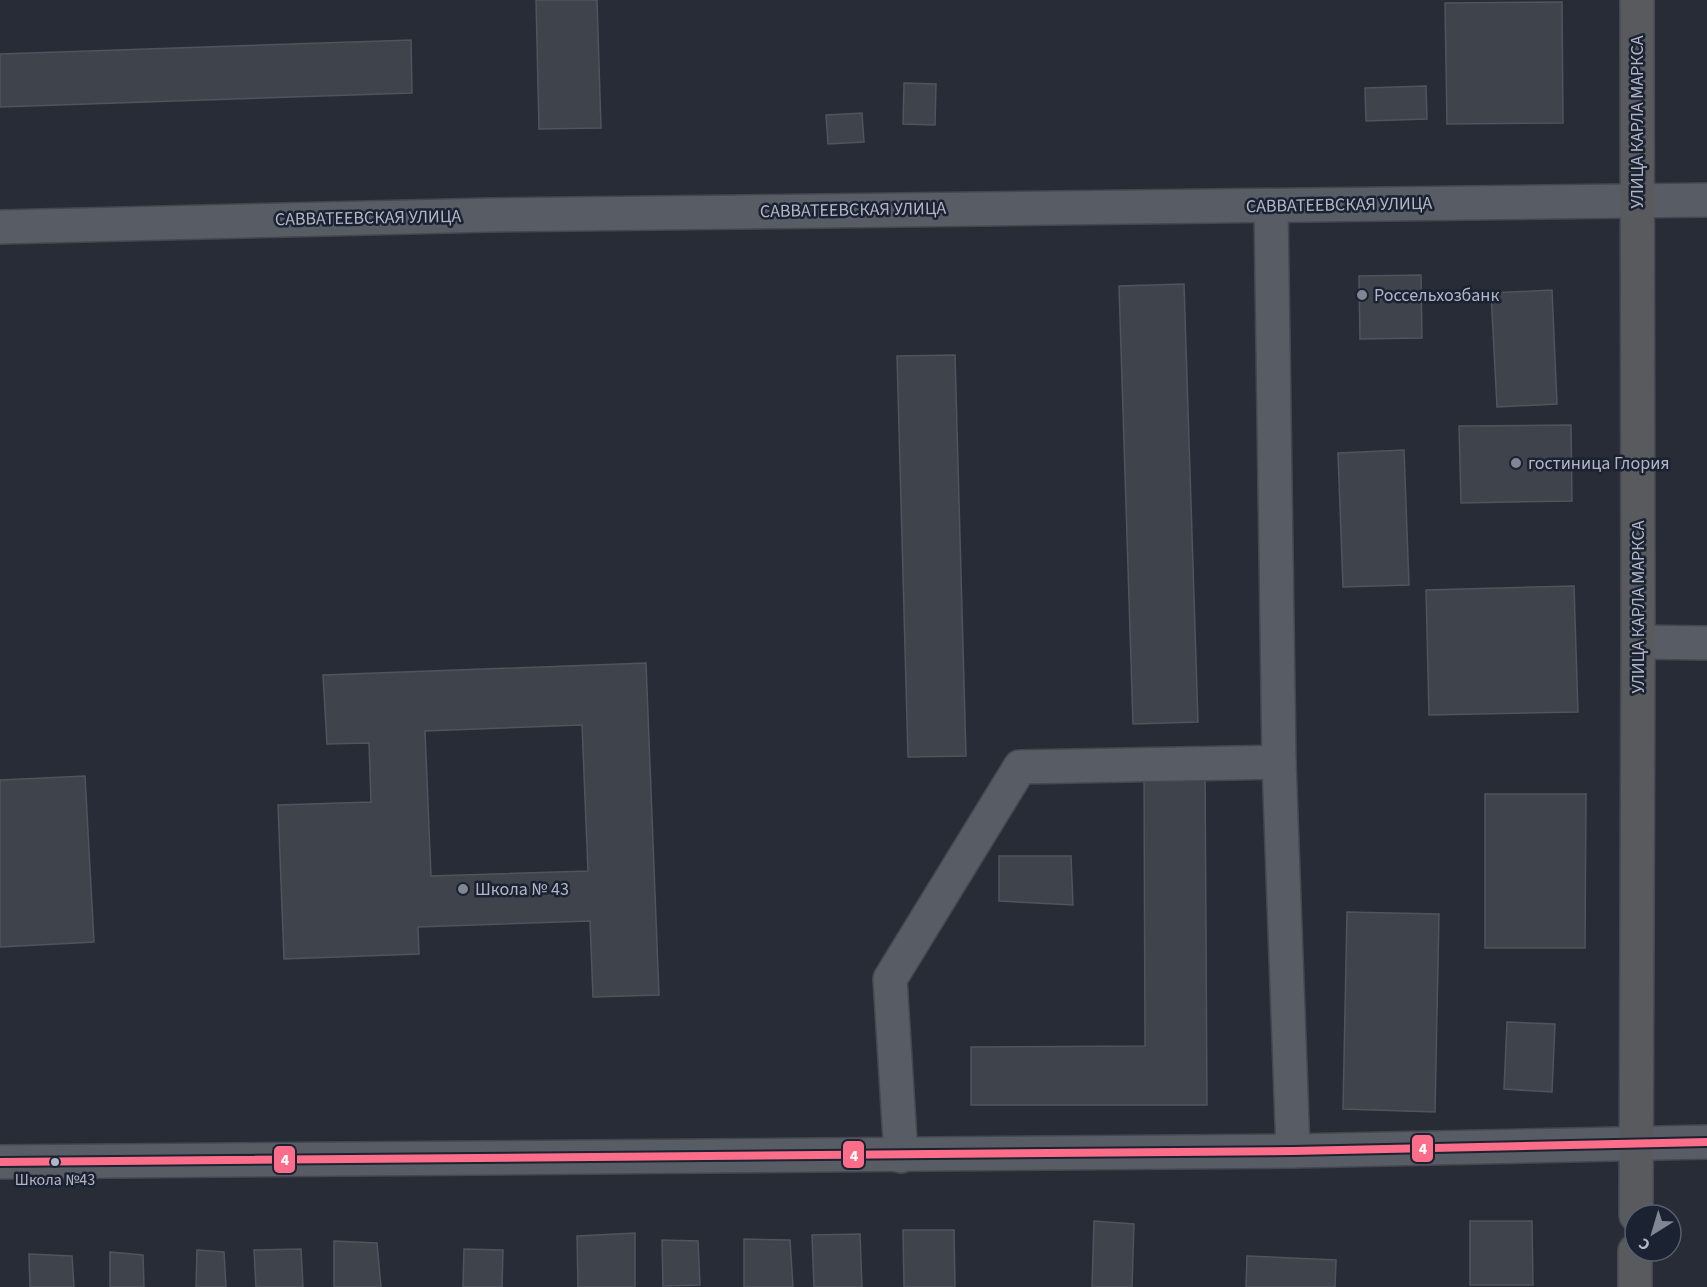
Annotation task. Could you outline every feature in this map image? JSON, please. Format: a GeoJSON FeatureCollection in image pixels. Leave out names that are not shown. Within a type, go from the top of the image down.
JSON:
{"type":"FeatureCollection","features":[{"type":"Feature","properties":{"kind":"highway","name":"УЛИЦА КАРЛА МАРКСА"},"geometry":{"type":"LineString","coordinates":[[1636,1203],[1637,0]]}},
{"type":"Feature","properties":{"kind":"highway"},"geometry":{"type":"LineString","coordinates":[[1635,1263],[1635,1287]]}},
{"type":"Feature","properties":{"kind":"street","name":"САВВАТЕЕВСКАЯ УЛИЦА"},"geometry":{"type":"LineString","coordinates":[[0,227],[491,215],[1707,200]]}},
{"type":"Feature","properties":{"kind":"street"},"geometry":{"type":"LineString","coordinates":[[1271,206],[1279,762],[1293,1151]]}},
{"type":"Feature","properties":{"kind":"street"},"geometry":{"type":"LineString","coordinates":[[1638,642],[1707,643]]}},
{"type":"Feature","properties":{"kind":"street"},"geometry":{"type":"LineString","coordinates":[[901,1156],[890,979],[1020,767],[1279,762]]}},
{"type":"Feature","properties":{"kind":"street"},"geometry":{"type":"LineString","coordinates":[[0,1162],[901,1156],[1293,1151],[1707,1142]]}},
{"type":"Feature","properties":{"kind":"building"},"geometry":{"type":"Polygon","coordinates":[[[536,0],[597,0],[601,128],[539,129],[536,0]]]}},
{"type":"Feature","properties":{"kind":"building"},"geometry":{"type":"Polygon","coordinates":[[[1562,2],[1563,123],[1447,124],[1445,3],[1562,2]]]}},
{"type":"Feature","properties":{"kind":"building"},"geometry":{"type":"Polygon","coordinates":[[[411,40],[412,93],[0,107],[0,54],[411,40]]]}},
{"type":"Feature","properties":{"kind":"building"},"geometry":{"type":"Polygon","coordinates":[[[904,83],[936,84],[935,125],[903,124],[904,83]]]}},
{"type":"Feature","properties":{"kind":"building"},"geometry":{"type":"Polygon","coordinates":[[[1426,86],[1427,119],[1366,121],[1365,88],[1426,86]]]}},
{"type":"Feature","properties":{"kind":"building"},"geometry":{"type":"Polygon","coordinates":[[[862,113],[864,142],[828,144],[826,115],[862,113]]]}},
{"type":"Feature","properties":{"kind":"building"},"geometry":{"type":"Polygon","coordinates":[[[1421,275],[1422,338],[1360,339],[1359,276],[1421,275]]]}},
{"type":"Feature","properties":{"kind":"building"},"geometry":{"type":"Polygon","coordinates":[[[1184,284],[1198,722],[1133,724],[1119,286],[1184,284]]]}},
{"type":"Feature","properties":{"kind":"building"},"geometry":{"type":"Polygon","coordinates":[[[1552,290],[1557,404],[1497,407],[1491,293],[1552,290]]]}},
{"type":"Feature","properties":{"kind":"building"},"geometry":{"type":"Polygon","coordinates":[[[955,355],[966,756],[908,757],[897,356],[955,355]]]}},
{"type":"Feature","properties":{"kind":"building"},"geometry":{"type":"Polygon","coordinates":[[[1571,425],[1572,501],[1461,503],[1459,426],[1571,425]]]}},
{"type":"Feature","properties":{"kind":"building"},"geometry":{"type":"Polygon","coordinates":[[[1404,450],[1409,585],[1343,587],[1338,453],[1404,450]]]}},
{"type":"Feature","properties":{"kind":"building"},"geometry":{"type":"Polygon","coordinates":[[[1574,586],[1578,712],[1429,715],[1426,590],[1574,586]]]}},
{"type":"Feature","properties":{"kind":"building"},"geometry":{"type":"Polygon","coordinates":[[[646,663],[659,995],[593,997],[590,921],[418,927],[419,954],[284,959],[278,805],[371,802],[369,743],[327,744],[323,675],[646,663]],[[582,725],[425,731],[431,876],[588,871],[582,725]]]}},
{"type":"Feature","properties":{"kind":"building"},"geometry":{"type":"Polygon","coordinates":[[[1144,762],[1205,762],[1207,1105],[971,1105],[971,1047],[1145,1046],[1144,762]]]}},
{"type":"Feature","properties":{"kind":"building"},"geometry":{"type":"Polygon","coordinates":[[[85,776],[94,942],[0,947],[0,780],[85,776]]]}},
{"type":"Feature","properties":{"kind":"building"},"geometry":{"type":"Polygon","coordinates":[[[1485,794],[1586,794],[1585,948],[1485,948],[1485,794]]]}},
{"type":"Feature","properties":{"kind":"building"},"geometry":{"type":"Polygon","coordinates":[[[999,856],[1071,856],[1073,905],[999,901],[999,856]]]}},
{"type":"Feature","properties":{"kind":"building"},"geometry":{"type":"Polygon","coordinates":[[[1347,912],[1439,914],[1435,1112],[1343,1109],[1347,912]]]}},
{"type":"Feature","properties":{"kind":"building"},"geometry":{"type":"Polygon","coordinates":[[[1507,1022],[1555,1024],[1552,1092],[1504,1089],[1507,1022]]]}},
{"type":"Feature","properties":{"kind":"building"},"geometry":{"type":"Polygon","coordinates":[[[1094,1221],[1134,1224],[1132,1287],[1092,1287],[1094,1221]]]}},
{"type":"Feature","properties":{"kind":"building"},"geometry":{"type":"Polygon","coordinates":[[[1470,1221],[1532,1221],[1533,1285],[1470,1285],[1470,1221]]]}},
{"type":"Feature","properties":{"kind":"building"},"geometry":{"type":"Polygon","coordinates":[[[903,1230],[954,1230],[955,1287],[904,1287],[903,1230]]]}},
{"type":"Feature","properties":{"kind":"building"},"geometry":{"type":"Polygon","coordinates":[[[635,1233],[635,1287],[578,1287],[577,1236],[635,1233]]]}},
{"type":"Feature","properties":{"kind":"building"},"geometry":{"type":"Polygon","coordinates":[[[860,1234],[862,1287],[814,1287],[812,1235],[860,1234]]]}},
{"type":"Feature","properties":{"kind":"building"},"geometry":{"type":"Polygon","coordinates":[[[744,1239],[790,1240],[793,1287],[744,1287],[744,1239]]]}},
{"type":"Feature","properties":{"kind":"building"},"geometry":{"type":"Polygon","coordinates":[[[662,1240],[698,1241],[700,1285],[663,1286],[662,1240]]]}},
{"type":"Feature","properties":{"kind":"building"},"geometry":{"type":"Polygon","coordinates":[[[334,1241],[377,1243],[381,1287],[334,1287],[334,1241]]]}},
{"type":"Feature","properties":{"kind":"building"},"geometry":{"type":"Polygon","coordinates":[[[301,1249],[303,1287],[256,1287],[254,1250],[301,1249]]]}},
{"type":"Feature","properties":{"kind":"building"},"geometry":{"type":"Polygon","coordinates":[[[464,1249],[503,1250],[502,1287],[463,1287],[464,1249]]]}},
{"type":"Feature","properties":{"kind":"building"},"geometry":{"type":"Polygon","coordinates":[[[197,1250],[224,1252],[226,1287],[196,1287],[197,1250]]]}},
{"type":"Feature","properties":{"kind":"building"},"geometry":{"type":"Polygon","coordinates":[[[110,1252],[143,1255],[144,1287],[110,1287],[110,1252]]]}},
{"type":"Feature","properties":{"kind":"building"},"geometry":{"type":"Polygon","coordinates":[[[29,1254],[72,1256],[74,1287],[30,1287],[29,1254]]]}},
{"type":"Feature","properties":{"kind":"building"},"geometry":{"type":"Polygon","coordinates":[[[1247,1256],[1336,1260],[1335,1287],[1246,1287],[1247,1256]]]}},
{"type":"Feature","properties":{"kind":"transit line","name":"4"},"geometry":{"type":"LineString","coordinates":[[0,1162],[1293,1151],[1707,1142]]}},
{"type":"Feature","properties":{"kind":"place","name":"Россельхозбанк"},"geometry":{"type":"Point","coordinates":[1362,295]}},
{"type":"Feature","properties":{"kind":"place","name":"гостиница Глория"},"geometry":{"type":"Point","coordinates":[1516,463]}},
{"type":"Feature","properties":{"kind":"place","name":"Школа № 43"},"geometry":{"type":"Point","coordinates":[463,889]}},
{"type":"Feature","properties":{"kind":"place","name":"Школа №43"},"geometry":{"type":"Point","coordinates":[55,1162]}}]}
